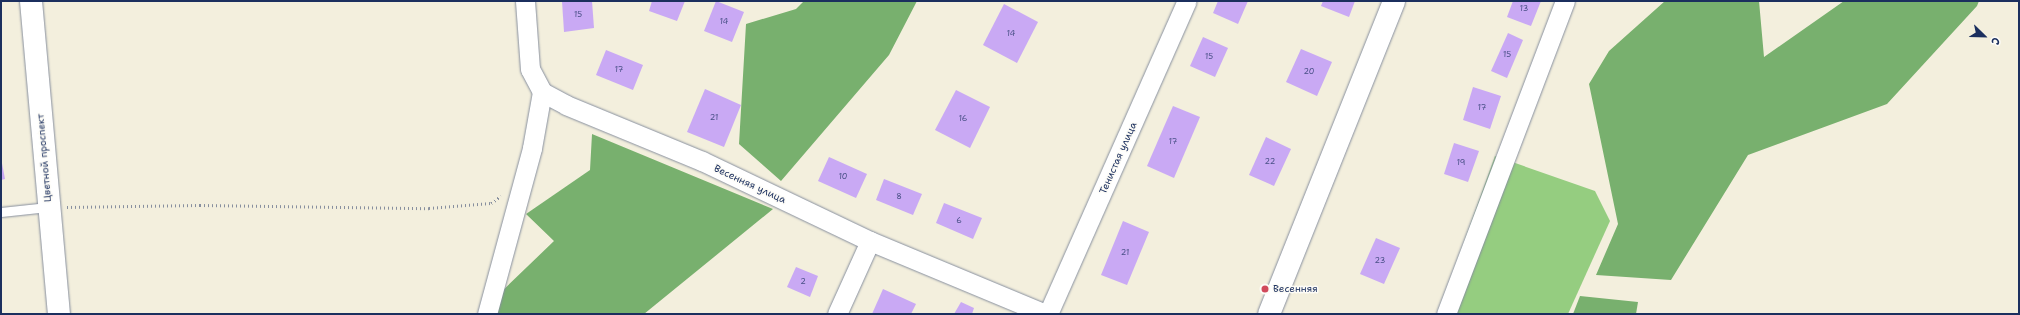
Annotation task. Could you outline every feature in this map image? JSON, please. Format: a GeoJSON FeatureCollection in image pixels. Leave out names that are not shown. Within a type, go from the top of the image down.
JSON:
{"type":"FeatureCollection","features":[{"type":"Feature","properties":{"kind":"street","name":"Цветной проспект"},"geometry":{"type":"LineString","coordinates":[[31,1],[58,314]]}},
{"type":"Feature","properties":{"kind":"street"},"geometry":{"type":"LineString","coordinates":[[487,314],[532,148],[542,92],[530,69],[525,1]]}},
{"type":"Feature","properties":{"kind":"street","name":"Тенистая улица"},"geometry":{"type":"LineString","coordinates":[[1046,314],[1184,13],[1187,1]]}},
{"type":"Feature","properties":{"kind":"street"},"geometry":{"type":"LineString","coordinates":[[1269,314],[1394,1]]}},
{"type":"Feature","properties":{"kind":"street"},"geometry":{"type":"LineString","coordinates":[[1446,314],[1565,1]]}},
{"type":"Feature","properties":{"kind":"street","name":"Весенняя улица"},"geometry":{"type":"LineString","coordinates":[[542,92],[566,105],[702,161],[870,241],[1046,314]]}},
{"type":"Feature","properties":{"kind":"street"},"geometry":{"type":"LineString","coordinates":[[837,314],[870,241]]}},
{"type":"Feature","properties":{"kind":"lane"},"geometry":{"type":"LineString","coordinates":[[1,212],[48,207]]}},
{"type":"Feature","properties":{"kind":"path"},"geometry":{"type":"LineString","coordinates":[[48,207],[200,205],[429,208],[491,203],[502,194]]}},
{"type":"Feature","properties":{"kind":"green space"},"geometry":{"type":"Polygon","coordinates":[[[804,1],[917,1],[889,55],[781,181],[739,144],[746,24],[796,9],[804,1]]]}},
{"type":"Feature","properties":{"kind":"green space"},"geometry":{"type":"Polygon","coordinates":[[[1665,1],[1759,1],[1764,57],[1844,1],[1979,1],[1977,6],[1887,104],[1748,155],[1671,280],[1596,275],[1618,224],[1589,84],[1609,51],[1665,1]]]}},
{"type":"Feature","properties":{"kind":"green space"},"geometry":{"type":"Polygon","coordinates":[[[592,134],[773,209],[644,314],[494,314],[499,294],[554,241],[526,214],[590,170],[592,134]]]}},
{"type":"Feature","properties":{"kind":"green space"},"geometry":{"type":"Polygon","coordinates":[[[1495,156],[1595,191],[1610,221],[1568,314],[1438,314],[1495,156]]]}},
{"type":"Feature","properties":{"kind":"green space"},"geometry":{"type":"Polygon","coordinates":[[[1580,296],[1638,302],[1636,314],[1573,314],[1580,296]]]}},
{"type":"Feature","properties":{"kind":"building"},"geometry":{"type":"Polygon","coordinates":[[[562,1],[592,1],[594,28],[564,32],[562,1]]]}},
{"type":"Feature","properties":{"kind":"building"},"geometry":{"type":"Polygon","coordinates":[[[652,1],[685,1],[677,21],[649,11],[652,1]]]}},
{"type":"Feature","properties":{"kind":"building"},"geometry":{"type":"Polygon","coordinates":[[[716,1],[744,12],[732,42],[704,31],[716,1]]]}},
{"type":"Feature","properties":{"kind":"building"},"geometry":{"type":"Polygon","coordinates":[[[1218,1],[1248,1],[1238,24],[1213,13],[1218,1]]]}},
{"type":"Feature","properties":{"kind":"building"},"geometry":{"type":"Polygon","coordinates":[[[1323,1],[1355,1],[1349,17],[1321,6],[1323,1]]]}},
{"type":"Feature","properties":{"kind":"building"},"geometry":{"type":"Polygon","coordinates":[[[1513,1],[1541,1],[1531,26],[1507,17],[1513,1]]]}},
{"type":"Feature","properties":{"kind":"building"},"geometry":{"type":"Polygon","coordinates":[[[1004,4],[1038,22],[1017,63],[983,45],[1004,4]]]}},
{"type":"Feature","properties":{"kind":"building"},"geometry":{"type":"Polygon","coordinates":[[[1508,33],[1523,40],[1507,78],[1491,71],[1508,33]]]}},
{"type":"Feature","properties":{"kind":"building"},"geometry":{"type":"Polygon","coordinates":[[[1203,37],[1228,48],[1215,77],[1190,66],[1203,37]]]}},
{"type":"Feature","properties":{"kind":"building"},"geometry":{"type":"Polygon","coordinates":[[[1301,49],[1332,62],[1317,96],[1286,82],[1301,49]]]}},
{"type":"Feature","properties":{"kind":"building"},"geometry":{"type":"Polygon","coordinates":[[[606,50],[643,65],[633,90],[596,75],[606,50]]]}},
{"type":"Feature","properties":{"kind":"building"},"geometry":{"type":"Polygon","coordinates":[[[1473,87],[1501,96],[1490,129],[1463,120],[1473,87]]]}},
{"type":"Feature","properties":{"kind":"building"},"geometry":{"type":"Polygon","coordinates":[[[705,89],[741,105],[724,147],[687,132],[705,89]]]}},
{"type":"Feature","properties":{"kind":"building"},"geometry":{"type":"Polygon","coordinates":[[[956,90],[990,107],[970,148],[935,130],[956,90]]]}},
{"type":"Feature","properties":{"kind":"building"},"geometry":{"type":"Polygon","coordinates":[[[1173,106],[1200,117],[1174,178],[1147,166],[1173,106]]]}},
{"type":"Feature","properties":{"kind":"building"},"geometry":{"type":"Polygon","coordinates":[[[1266,137],[1291,149],[1274,186],[1249,175],[1266,137]]]}},
{"type":"Feature","properties":{"kind":"building"},"geometry":{"type":"Polygon","coordinates":[[[1454,143],[1479,151],[1468,182],[1444,174],[1454,143]]]}},
{"type":"Feature","properties":{"kind":"building"},"geometry":{"type":"Polygon","coordinates":[[[829,157],[867,174],[856,198],[818,181],[829,157]]]}},
{"type":"Feature","properties":{"kind":"building"},"geometry":{"type":"Polygon","coordinates":[[[1,158],[5,179],[1,180],[1,158]]]}},
{"type":"Feature","properties":{"kind":"building"},"geometry":{"type":"Polygon","coordinates":[[[884,179],[922,194],[913,215],[876,200],[884,179]]]}},
{"type":"Feature","properties":{"kind":"building"},"geometry":{"type":"Polygon","coordinates":[[[944,203],[982,218],[973,239],[936,223],[944,203]]]}},
{"type":"Feature","properties":{"kind":"building"},"geometry":{"type":"Polygon","coordinates":[[[1123,221],[1149,232],[1127,285],[1101,275],[1123,221]]]}},
{"type":"Feature","properties":{"kind":"building"},"geometry":{"type":"Polygon","coordinates":[[[1376,238],[1400,248],[1384,284],[1360,274],[1376,238]]]}},
{"type":"Feature","properties":{"kind":"building"},"geometry":{"type":"Polygon","coordinates":[[[796,267],[818,276],[810,297],[787,287],[796,267]]]}},
{"type":"Feature","properties":{"kind":"building"},"geometry":{"type":"Polygon","coordinates":[[[883,289],[916,304],[911,314],[872,314],[883,289]]]}},
{"type":"Feature","properties":{"kind":"building"},"geometry":{"type":"Polygon","coordinates":[[[961,302],[974,308],[972,314],[954,314],[961,302]]]}},
{"type":"Feature","properties":{"kind":"place","name":"Весенняя"},"geometry":{"type":"Point","coordinates":[1265,289]}}]}
